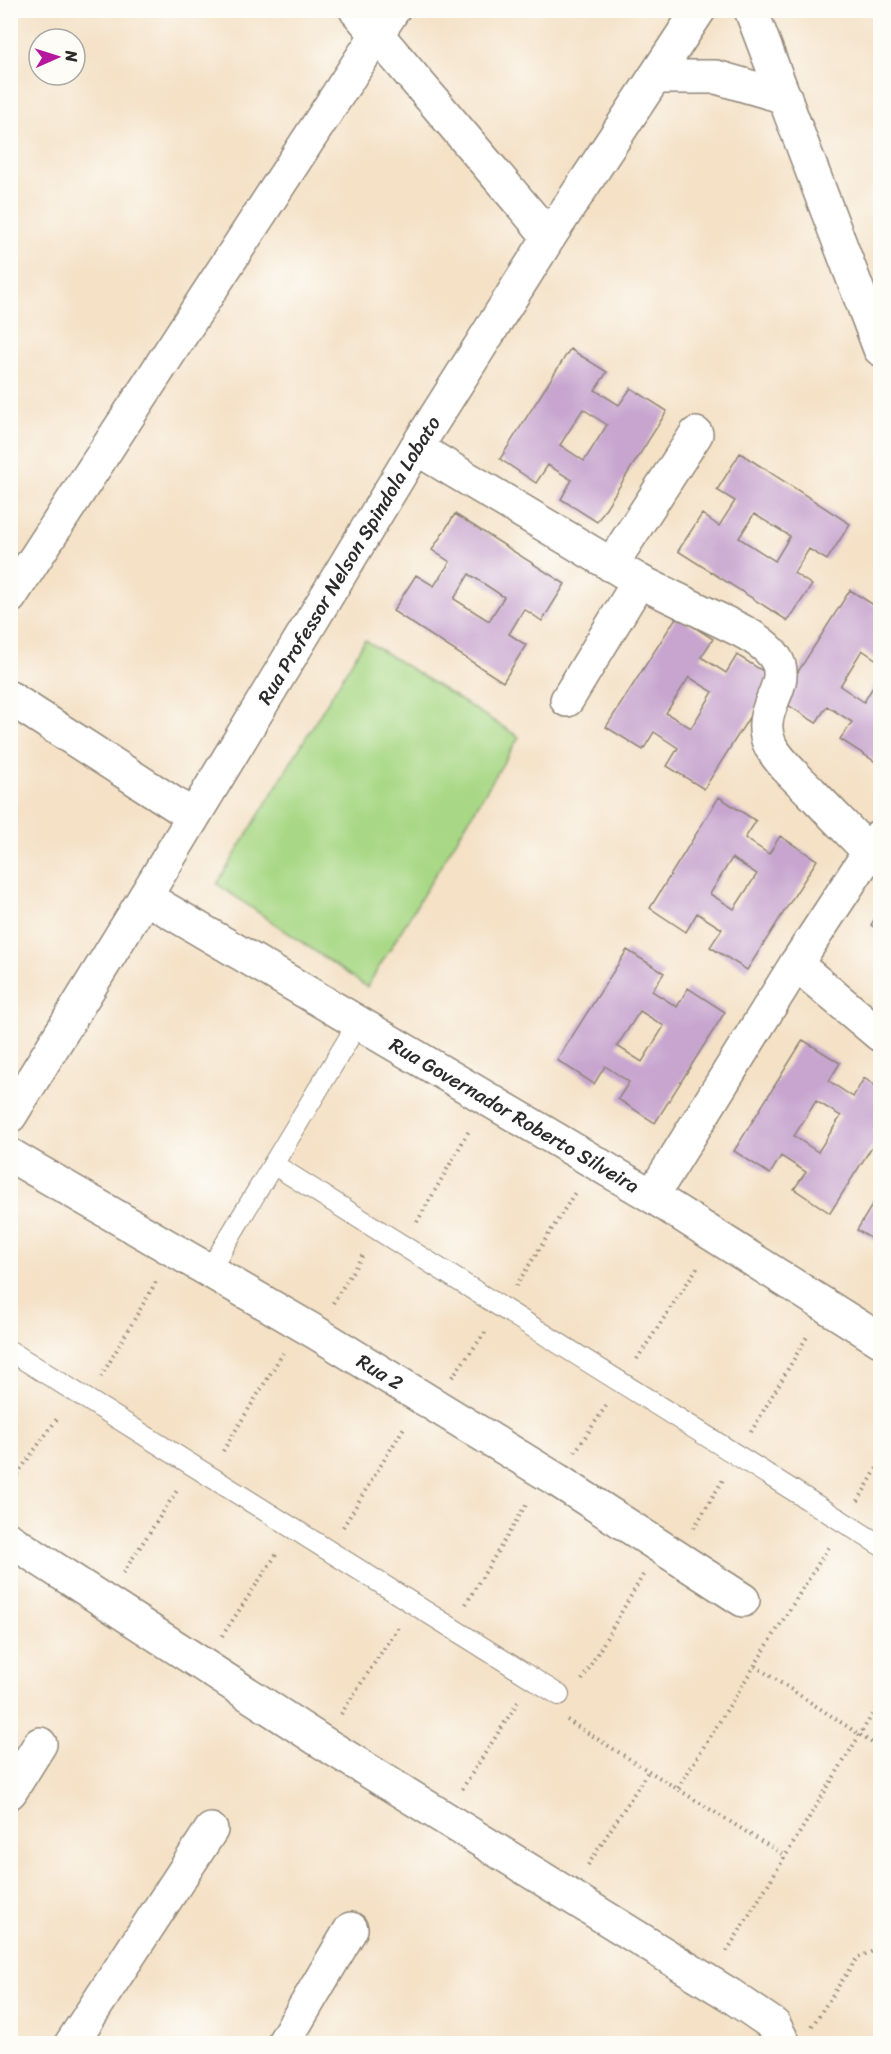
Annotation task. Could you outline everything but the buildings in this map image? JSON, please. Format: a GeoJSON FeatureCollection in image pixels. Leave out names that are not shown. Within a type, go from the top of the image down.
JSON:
{"type":"FeatureCollection","features":[{"type":"Feature","properties":{"kind":"street","name":"Rua Professor Nelson Spindola Lobato"},"geometry":{"type":"LineString","coordinates":[[10,1116],[416,448],[549,237],[699,10]]}},
{"type":"Feature","properties":{"kind":"street"},"geometry":{"type":"LineString","coordinates":[[751,10],[880,349]]}},
{"type":"Feature","properties":{"kind":"street"},"geometry":{"type":"LineString","coordinates":[[10,597],[375,18],[549,237]]}},
{"type":"Feature","properties":{"kind":"street"},"geometry":{"type":"LineString","coordinates":[[655,77],[716,77],[785,97]]}},
{"type":"Feature","properties":{"kind":"street"},"geometry":{"type":"LineString","coordinates":[[567,700],[625,573],[696,434]]}},
{"type":"Feature","properties":{"kind":"street"},"geometry":{"type":"LineString","coordinates":[[416,448],[625,573],[755,638],[779,664],[780,680],[765,719],[766,735],[772,748],[784,765],[875,844],[796,964],[652,1196]]}},
{"type":"Feature","properties":{"kind":"street"},"geometry":{"type":"LineString","coordinates":[[10,698],[193,816]]}},
{"type":"Feature","properties":{"kind":"street","name":"Rua Governador Roberto Silveira"},"geometry":{"type":"LineString","coordinates":[[145,897],[652,1196],[880,1340]]}},
{"type":"Feature","properties":{"kind":"street"},"geometry":{"type":"LineString","coordinates":[[796,964],[880,1035]]}},
{"type":"Feature","properties":{"kind":"street","name":"Rua 2"},"geometry":{"type":"LineString","coordinates":[[10,1155],[308,1328],[545,1474],[743,1600]]}},
{"type":"Feature","properties":{"kind":"street"},"geometry":{"type":"LineString","coordinates":[[10,1540],[322,1742],[708,1982],[795,2039]]}},
{"type":"Feature","properties":{"kind":"street"},"geometry":{"type":"LineString","coordinates":[[10,1792],[40,1744]]}},
{"type":"Feature","properties":{"kind":"street"},"geometry":{"type":"LineString","coordinates":[[71,2043],[211,1830]]}},
{"type":"Feature","properties":{"kind":"street"},"geometry":{"type":"LineString","coordinates":[[283,2043],[351,1929]]}},
{"type":"Feature","properties":{"kind":"lane"},"geometry":{"type":"LineString","coordinates":[[209,1270],[358,1023]]}},
{"type":"Feature","properties":{"kind":"lane"},"geometry":{"type":"LineString","coordinates":[[273,1164],[880,1545]]}},
{"type":"Feature","properties":{"kind":"lane"},"geometry":{"type":"LineString","coordinates":[[10,1351],[559,1695]]}},
{"type":"Feature","properties":{"kind":"path"},"geometry":{"type":"LineString","coordinates":[[404,1246],[487,1099]]}},
{"type":"Feature","properties":{"kind":"path"},"geometry":{"type":"LineString","coordinates":[[105,1601],[378,1230]]}},
{"type":"Feature","properties":{"kind":"path"},"geometry":{"type":"LineString","coordinates":[[328,1551],[423,1398]]}},
{"type":"Feature","properties":{"kind":"path"},"geometry":{"type":"LineString","coordinates":[[678,1788],[880,1463]]}},
{"type":"Feature","properties":{"kind":"path"},"geometry":{"type":"LineString","coordinates":[[451,1628],[545,1474]]}},
{"type":"Feature","properties":{"kind":"path"},"geometry":{"type":"LineString","coordinates":[[202,1665],[294,1529]]}},
{"type":"Feature","properties":{"kind":"path"},"geometry":{"type":"LineString","coordinates":[[559,1695],[570,1700],[660,1546]]}},
{"type":"Feature","properties":{"kind":"path"},"geometry":{"type":"LineString","coordinates":[[322,1742],[414,1604]]}},
{"type":"Feature","properties":{"kind":"path"},"geometry":{"type":"LineString","coordinates":[[755,1666],[880,1748]]}},
{"type":"Feature","properties":{"kind":"path"},"geometry":{"type":"LineString","coordinates":[[444,1818],[533,1679]]}},
{"type":"Feature","properties":{"kind":"path"},"geometry":{"type":"LineString","coordinates":[[708,1982],[880,1702]]}},
{"type":"Feature","properties":{"kind":"path"},"geometry":{"type":"LineString","coordinates":[[562,1717],[785,1856]]}},
{"type":"Feature","properties":{"kind":"path"},"geometry":{"type":"LineString","coordinates":[[568,1895],[649,1770]]}},
{"type":"Feature","properties":{"kind":"path"},"geometry":{"type":"LineString","coordinates":[[795,2039],[857,1958],[880,1948]]}},
{"type":"Feature","properties":{"kind":"green space"},"geometry":{"type":"Polygon","coordinates":[[[365,640],[519,737],[367,987],[217,884],[365,640]]]}}]}
